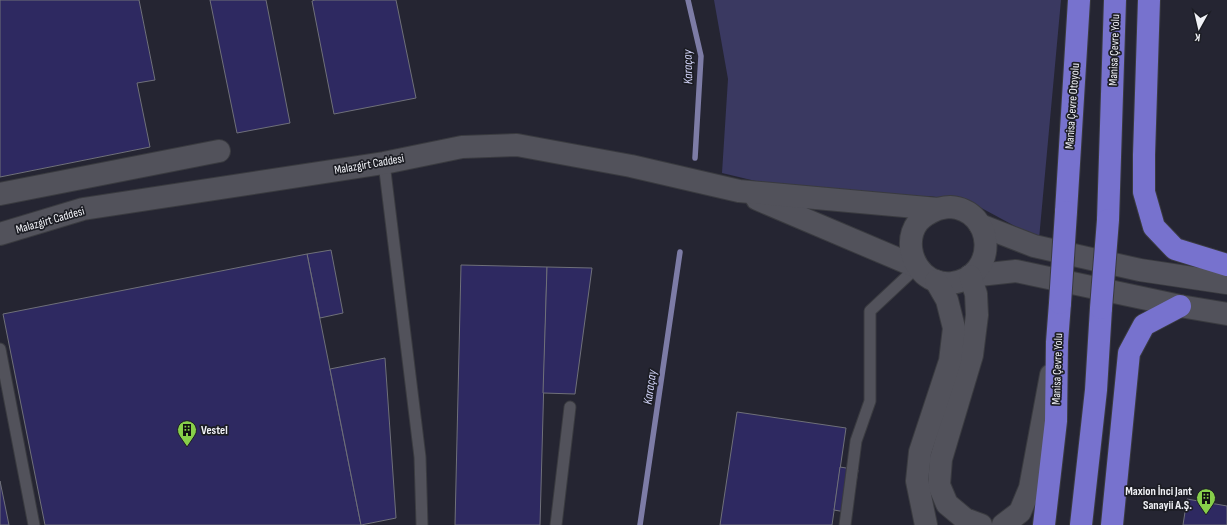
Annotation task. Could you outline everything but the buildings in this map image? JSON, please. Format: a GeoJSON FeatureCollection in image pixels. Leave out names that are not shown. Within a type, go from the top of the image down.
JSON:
{"type":"FeatureCollection","features":[{"type":"Feature","properties":{"kind":"highway","name":"Manisa Çevre Otoyolu"},"geometry":{"type":"LineString","coordinates":[[1066,212],[1079,0]]}},
{"type":"Feature","properties":{"kind":"highway","name":"Manisa Çevre Yolu"},"geometry":{"type":"LineString","coordinates":[[1081,525],[1096,390],[1108,220],[1115,0]]}},
{"type":"Feature","properties":{"kind":"highway"},"geometry":{"type":"LineString","coordinates":[[1149,0],[1144,192],[1154,227],[1175,249],[1227,265]]}},
{"type":"Feature","properties":{"kind":"highway","name":"Manisa Çevre Yolu"},"geometry":{"type":"LineString","coordinates":[[1044,525],[1056,421],[1057,342],[1066,212]]}},
{"type":"Feature","properties":{"kind":"highway"},"geometry":{"type":"LineString","coordinates":[[1112,525],[1129,353],[1144,325],[1180,306]]}},
{"type":"Feature","properties":{"kind":"main road","name":"Malazgirt Caddesi"},"geometry":{"type":"LineString","coordinates":[[0,234],[83,209],[384,163],[462,147],[517,145],[631,166],[739,191]]}},
{"type":"Feature","properties":{"kind":"main road"},"geometry":{"type":"LineString","coordinates":[[0,194],[219,151]]}},
{"type":"Feature","properties":{"kind":"main road"},"geometry":{"type":"LineString","coordinates":[[739,191],[938,209],[950,207],[962,210],[972,216],[980,225],[985,235],[986,247],[984,258],[979,268],[960,282],[948,283],[936,281],[925,275],[917,267],[912,256],[910,244],[912,233],[918,222],[927,214],[938,209]]}},
{"type":"Feature","properties":{"kind":"main road"},"geometry":{"type":"LineString","coordinates":[[739,191],[917,267]]}},
{"type":"Feature","properties":{"kind":"main road"},"geometry":{"type":"LineString","coordinates":[[980,225],[1034,246],[1140,270],[1227,283]]}},
{"type":"Feature","properties":{"kind":"main road"},"geometry":{"type":"LineString","coordinates":[[970,276],[1016,271],[1180,306],[1227,314]]}},
{"type":"Feature","properties":{"kind":"main road"},"geometry":{"type":"LineString","coordinates":[[970,276],[976,294],[977,315],[972,355],[941,459],[939,485],[947,504],[965,519],[981,525]]}},
{"type":"Feature","properties":{"kind":"main road"},"geometry":{"type":"LineString","coordinates":[[926,525],[917,481],[920,452],[950,361],[954,328],[947,300],[936,281]]}},
{"type":"Feature","properties":{"kind":"main road"},"geometry":{"type":"LineString","coordinates":[[1003,525],[1020,512],[1030,488],[1057,342]]}},
{"type":"Feature","properties":{"kind":"lane"},"geometry":{"type":"LineString","coordinates":[[384,163],[420,457],[422,525]]}},
{"type":"Feature","properties":{"kind":"lane"},"geometry":{"type":"LineString","coordinates":[[845,525],[856,441],[870,401],[870,311],[917,267]]}},
{"type":"Feature","properties":{"kind":"lane"},"geometry":{"type":"LineString","coordinates":[[0,349],[34,525]]}},
{"type":"Feature","properties":{"kind":"lane"},"geometry":{"type":"LineString","coordinates":[[556,525],[570,407]]}},
{"type":"Feature","properties":{"kind":"shaded area"},"geometry":{"type":"Polygon","coordinates":[[[0,0],[1227,0],[1227,525],[0,525],[0,0]]]}},
{"type":"Feature","properties":{"kind":"shaded area"},"geometry":{"type":"Polygon","coordinates":[[[714,0],[1061,0],[1039,239],[974,204],[930,196],[886,198],[824,197],[722,173],[728,79],[714,0]]]}},
{"type":"Feature","properties":{"kind":"waterway","name":"Karaçay"},"geometry":{"type":"LineString","coordinates":[[688,0],[701,56],[695,158]]}},
{"type":"Feature","properties":{"kind":"waterway","name":"Karaçay"},"geometry":{"type":"LineString","coordinates":[[640,525],[680,252]]}},
{"type":"Feature","properties":{"kind":"place","name":"Vestel"},"geometry":{"type":"Point","coordinates":[187,447]}},
{"type":"Feature","properties":{"kind":"place","name":"Maxion İnci Jant Sanayii A.Ş."},"geometry":{"type":"Point","coordinates":[1206,515]}}]}
